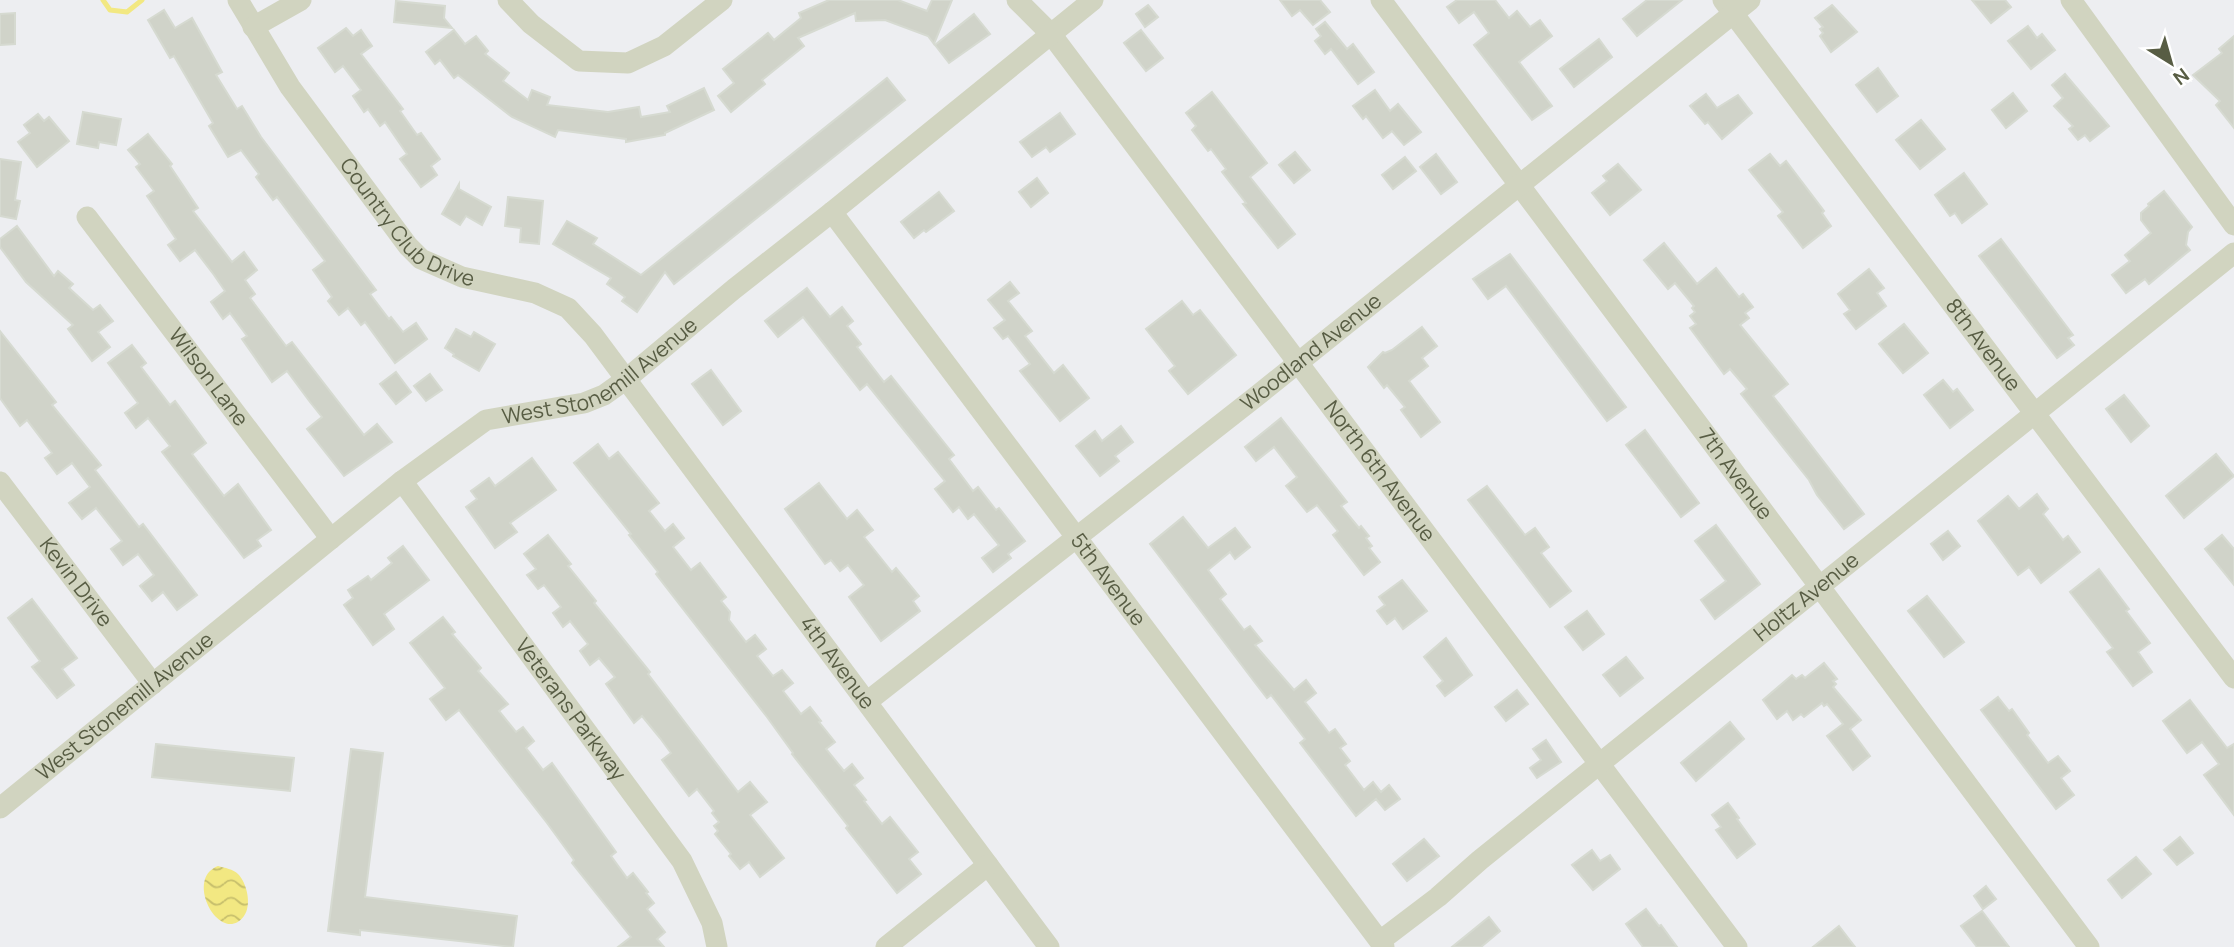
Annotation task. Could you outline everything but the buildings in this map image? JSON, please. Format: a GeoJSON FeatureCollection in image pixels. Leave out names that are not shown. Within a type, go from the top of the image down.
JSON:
{"type":"FeatureCollection","features":[{"type":"Feature","properties":{"kind":"street","name":"Country Club Drive"},"geometry":{"type":"LineString","coordinates":[[238,0],[290,87],[408,246],[421,259],[462,277],[535,293],[568,308],[593,335],[625,380]]}},
{"type":"Feature","properties":{"kind":"street"},"geometry":{"type":"LineString","coordinates":[[253,26],[301,0]]}},
{"type":"Feature","properties":{"kind":"street"},"geometry":{"type":"LineString","coordinates":[[508,0],[531,24],[579,61],[628,63],[664,46],[722,0]]}},
{"type":"Feature","properties":{"kind":"street","name":"North 6th Avenue"},"geometry":{"type":"LineString","coordinates":[[1017,0],[1051,34],[1737,947]]}},
{"type":"Feature","properties":{"kind":"street","name":"West Stonemill Avenue"},"geometry":{"type":"LineString","coordinates":[[0,808],[402,481],[486,420],[584,403],[604,395],[625,380],[1093,0]]}},
{"type":"Feature","properties":{"kind":"street","name":"7th Avenue"},"geometry":{"type":"LineString","coordinates":[[1381,0],[2089,947]]}},
{"type":"Feature","properties":{"kind":"street","name":"Woodland Avenue"},"geometry":{"type":"LineString","coordinates":[[868,701],[1519,185],[1728,7],[1750,0]]}},
{"type":"Feature","properties":{"kind":"street"},"geometry":{"type":"LineString","coordinates":[[2071,0],[2234,226]]}},
{"type":"Feature","properties":{"kind":"street","name":"8th Avenue"},"geometry":{"type":"LineString","coordinates":[[1728,7],[2234,678]]}},
{"type":"Feature","properties":{"kind":"street","name":"5th Avenue"},"geometry":{"type":"LineString","coordinates":[[832,212],[1382,944]]}},
{"type":"Feature","properties":{"kind":"street","name":"Wilson Lane"},"geometry":{"type":"LineString","coordinates":[[87,217],[331,539]]}},
{"type":"Feature","properties":{"kind":"street","name":"Holtz Avenue"},"geometry":{"type":"LineString","coordinates":[[1382,944],[1480,860],[2234,253]]}},
{"type":"Feature","properties":{"kind":"street","name":"4th Avenue"},"geometry":{"type":"LineString","coordinates":[[625,380],[868,701],[1049,947]]}},
{"type":"Feature","properties":{"kind":"street","name":"Veterans Parkway"},"geometry":{"type":"LineString","coordinates":[[402,481],[682,862],[712,923],[717,947]]}},
{"type":"Feature","properties":{"kind":"street","name":"Kevin Drive"},"geometry":{"type":"LineString","coordinates":[[0,482],[153,684]]}},
{"type":"Feature","properties":{"kind":"street"},"geometry":{"type":"LineString","coordinates":[[892,943],[988,865]]}},
{"type":"Feature","properties":{"kind":"water"},"geometry":{"type":"Polygon","coordinates":[[[218,866],[236,872],[246,888],[248,906],[244,916],[235,923],[225,923],[216,917],[205,896],[204,884],[208,873],[218,866]]]}},
{"type":"Feature","properties":{"kind":"waterway"},"geometry":{"type":"LineString","coordinates":[[103,0],[110,10],[127,12],[142,0]]}}]}
